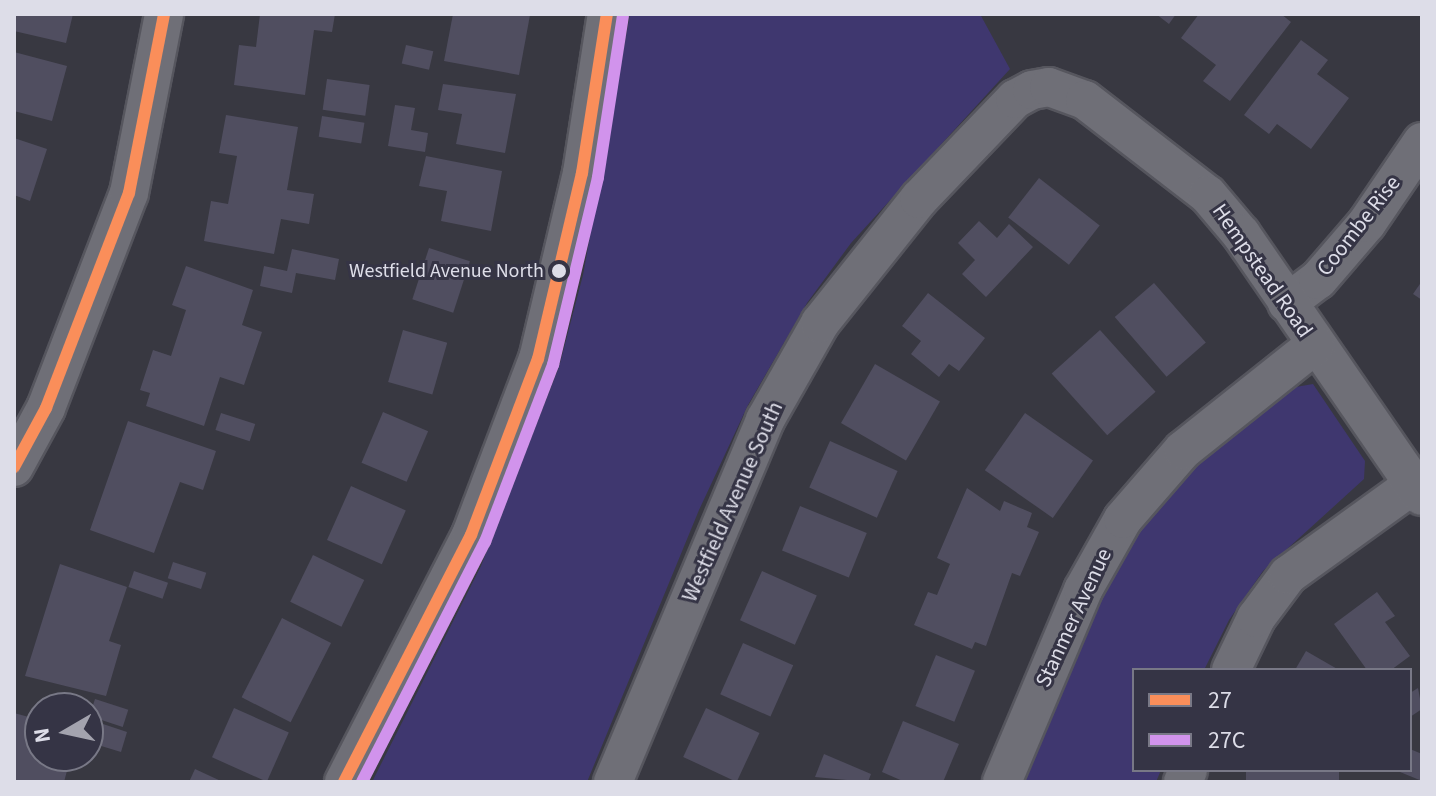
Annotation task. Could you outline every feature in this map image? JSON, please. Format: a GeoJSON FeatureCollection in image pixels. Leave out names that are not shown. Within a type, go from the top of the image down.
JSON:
{"type":"FeatureCollection","features":[{"type":"Feature","properties":{"kind":"street"},"geometry":{"type":"LineString","coordinates":[[14,467],[46,408],[129,193],[164,14]]}},
{"type":"Feature","properties":{"kind":"street"},"geometry":{"type":"LineString","coordinates":[[344,782],[471,535],[538,359],[579,187],[607,14]]}},
{"type":"Feature","properties":{"kind":"street","name":"Hempstead Road"},"geometry":{"type":"LineString","coordinates":[[1015,99],[1049,87],[1085,100],[1208,195],[1418,490]]}},
{"type":"Feature","properties":{"kind":"street","name":"Westfield Avenue South"},"geometry":{"type":"LineString","coordinates":[[613,782],[765,420],[820,323],[898,223],[1015,99]]}},
{"type":"Feature","properties":{"kind":"street","name":"Coombe Rise"},"geometry":{"type":"LineString","coordinates":[[1287,303],[1318,280],[1367,223],[1422,142]]}},
{"type":"Feature","properties":{"kind":"street","name":"Stanmer Avenue"},"geometry":{"type":"LineString","coordinates":[[1002,782],[1083,590],[1123,519],[1183,450],[1315,345]]}},
{"type":"Feature","properties":{"kind":"street"},"geometry":{"type":"LineString","coordinates":[[1232,668],[1256,618],[1288,575],[1418,490]]}},
{"type":"Feature","properties":{"kind":"shaded area"},"geometry":{"type":"Polygon","coordinates":[[[630,14],[980,14],[1010,69],[851,243],[807,303],[748,405],[699,510],[587,782],[372,782],[481,566],[559,367],[583,275],[630,14]]]}},
{"type":"Feature","properties":{"kind":"shaded area"},"geometry":{"type":"Polygon","coordinates":[[[1313,384],[1365,461],[1364,479],[1263,571],[1229,620],[1205,668],[1132,668],[1132,772],[1160,772],[1156,782],[1023,782],[1113,568],[1152,504],[1204,455],[1290,388],[1313,384]]]}},
{"type":"Feature","properties":{"kind":"building"},"geometry":{"type":"Polygon","coordinates":[[[14,14],[73,14],[66,43],[14,31],[14,14]]]}},
{"type":"Feature","properties":{"kind":"building"},"geometry":{"type":"Polygon","coordinates":[[[260,14],[335,14],[332,32],[314,30],[305,95],[234,85],[239,45],[256,47],[260,14]]]}},
{"type":"Feature","properties":{"kind":"building"},"geometry":{"type":"Polygon","coordinates":[[[453,14],[530,15],[519,75],[444,61],[453,14]]]}},
{"type":"Feature","properties":{"kind":"building"},"geometry":{"type":"Polygon","coordinates":[[[1156,14],[1176,14],[1169,24],[1156,14]]]}},
{"type":"Feature","properties":{"kind":"building"},"geometry":{"type":"Polygon","coordinates":[[[1199,14],[1281,14],[1291,22],[1230,101],[1203,81],[1216,65],[1181,38],[1199,14]]]}},
{"type":"Feature","properties":{"kind":"building"},"geometry":{"type":"Polygon","coordinates":[[[1301,40],[1328,60],[1317,74],[1349,98],[1311,149],[1277,124],[1269,134],[1244,115],[1301,40]]]}},
{"type":"Feature","properties":{"kind":"building"},"geometry":{"type":"Polygon","coordinates":[[[406,45],[433,51],[429,70],[402,64],[406,45]]]}},
{"type":"Feature","properties":{"kind":"building"},"geometry":{"type":"Polygon","coordinates":[[[14,52],[67,66],[52,121],[14,111],[14,52]]]}},
{"type":"Feature","properties":{"kind":"building"},"geometry":{"type":"Polygon","coordinates":[[[327,79],[370,85],[365,116],[323,110],[327,79]]]}},
{"type":"Feature","properties":{"kind":"building"},"geometry":{"type":"Polygon","coordinates":[[[443,84],[516,94],[505,153],[456,144],[462,114],[438,110],[443,84]]]}},
{"type":"Feature","properties":{"kind":"building"},"geometry":{"type":"Polygon","coordinates":[[[395,105],[415,108],[411,130],[428,133],[425,152],[388,146],[395,105]]]}},
{"type":"Feature","properties":{"kind":"building"},"geometry":{"type":"Polygon","coordinates":[[[226,115],[298,127],[287,190],[314,194],[309,224],[281,219],[274,254],[204,241],[211,201],[228,204],[237,156],[219,153],[226,115]]]}},
{"type":"Feature","properties":{"kind":"building"},"geometry":{"type":"Polygon","coordinates":[[[322,116],[364,123],[361,143],[319,137],[322,116]]]}},
{"type":"Feature","properties":{"kind":"building"},"geometry":{"type":"Polygon","coordinates":[[[14,138],[47,149],[30,201],[14,195],[14,138]]]}},
{"type":"Feature","properties":{"kind":"building"},"geometry":{"type":"Polygon","coordinates":[[[426,156],[502,171],[491,231],[441,221],[447,191],[419,186],[426,156]]]}},
{"type":"Feature","properties":{"kind":"building"},"geometry":{"type":"Polygon","coordinates":[[[1039,178],[1100,225],[1069,265],[1008,217],[1039,178]]]}},
{"type":"Feature","properties":{"kind":"building"},"geometry":{"type":"Polygon","coordinates":[[[979,221],[997,238],[1009,224],[1033,247],[986,297],[962,274],[975,260],[958,243],[979,221]]]}},
{"type":"Feature","properties":{"kind":"building"},"geometry":{"type":"Polygon","coordinates":[[[429,248],[470,261],[453,313],[412,299],[429,248]]]}},
{"type":"Feature","properties":{"kind":"building"},"geometry":{"type":"Polygon","coordinates":[[[292,249],[339,259],[335,280],[296,273],[292,293],[260,286],[264,266],[287,271],[292,249]]]}},
{"type":"Feature","properties":{"kind":"building"},"geometry":{"type":"Polygon","coordinates":[[[186,266],[253,290],[242,325],[262,332],[244,385],[220,377],[204,426],[146,406],[150,393],[140,390],[153,350],[171,356],[186,310],[172,305],[186,266]]]}},
{"type":"Feature","properties":{"kind":"building"},"geometry":{"type":"Polygon","coordinates":[[[1422,281],[1422,300],[1413,294],[1422,281]]]}},
{"type":"Feature","properties":{"kind":"building"},"geometry":{"type":"Polygon","coordinates":[[[1154,283],[1206,343],[1167,377],[1115,317],[1154,283]]]}},
{"type":"Feature","properties":{"kind":"building"},"geometry":{"type":"Polygon","coordinates":[[[928,293],[985,338],[959,371],[949,364],[939,377],[911,354],[921,341],[902,326],[928,293]]]}},
{"type":"Feature","properties":{"kind":"building"},"geometry":{"type":"Polygon","coordinates":[[[403,330],[447,343],[432,395],[388,382],[403,330]]]}},
{"type":"Feature","properties":{"kind":"building"},"geometry":{"type":"Polygon","coordinates":[[[1100,330],[1156,392],[1107,435],[1052,373],[1100,330]]]}},
{"type":"Feature","properties":{"kind":"building"},"geometry":{"type":"Polygon","coordinates":[[[875,364],[940,401],[906,460],[841,423],[875,364]]]}},
{"type":"Feature","properties":{"kind":"building"},"geometry":{"type":"Polygon","coordinates":[[[383,412],[428,431],[407,482],[362,463],[383,412]]]}},
{"type":"Feature","properties":{"kind":"building"},"geometry":{"type":"Polygon","coordinates":[[[221,413],[255,424],[250,441],[215,430],[221,413]]]}},
{"type":"Feature","properties":{"kind":"building"},"geometry":{"type":"Polygon","coordinates":[[[1025,413],[1093,461],[1053,518],[985,470],[1025,413]]]}},
{"type":"Feature","properties":{"kind":"building"},"geometry":{"type":"Polygon","coordinates":[[[128,421],[216,451],[203,490],[180,482],[154,553],[90,530],[128,421]]]}},
{"type":"Feature","properties":{"kind":"building"},"geometry":{"type":"Polygon","coordinates":[[[830,441],[898,471],[877,518],[809,488],[830,441]]]}},
{"type":"Feature","properties":{"kind":"building"},"geometry":{"type":"Polygon","coordinates":[[[351,486],[406,510],[382,564],[327,540],[351,486]]]}},
{"type":"Feature","properties":{"kind":"building"},"geometry":{"type":"Polygon","coordinates":[[[967,488],[1000,511],[1004,501],[1032,513],[1027,527],[1039,532],[1020,576],[1012,573],[986,646],[975,642],[972,649],[914,625],[928,592],[937,595],[950,564],[937,558],[967,488]]]}},
{"type":"Feature","properties":{"kind":"building"},"geometry":{"type":"Polygon","coordinates":[[[800,506],[867,533],[849,577],[782,551],[800,506]]]}},
{"type":"Feature","properties":{"kind":"building"},"geometry":{"type":"Polygon","coordinates":[[[313,555],[364,580],[341,627],[290,602],[313,555]]]}},
{"type":"Feature","properties":{"kind":"building"},"geometry":{"type":"Polygon","coordinates":[[[173,562],[206,573],[201,589],[168,578],[173,562]]]}},
{"type":"Feature","properties":{"kind":"building"},"geometry":{"type":"Polygon","coordinates":[[[60,564],[127,587],[109,641],[121,645],[106,696],[104,692],[90,692],[25,676],[60,564]]]}},
{"type":"Feature","properties":{"kind":"building"},"geometry":{"type":"Polygon","coordinates":[[[134,571],[168,583],[163,599],[128,587],[134,571]]]}},
{"type":"Feature","properties":{"kind":"building"},"geometry":{"type":"Polygon","coordinates":[[[762,571],[817,595],[795,645],[740,620],[762,571]]]}},
{"type":"Feature","properties":{"kind":"building"},"geometry":{"type":"Polygon","coordinates":[[[1377,592],[1395,616],[1385,622],[1410,656],[1394,668],[1366,668],[1334,624],[1377,592]]]}},
{"type":"Feature","properties":{"kind":"building"},"geometry":{"type":"Polygon","coordinates":[[[282,618],[331,643],[291,722],[242,697],[282,618]]]}},
{"type":"Feature","properties":{"kind":"building"},"geometry":{"type":"Polygon","coordinates":[[[743,643],[793,665],[770,717],[720,694],[743,643]]]}},
{"type":"Feature","properties":{"kind":"building"},"geometry":{"type":"Polygon","coordinates":[[[1306,651],[1336,668],[1296,668],[1306,651]]]}},
{"type":"Feature","properties":{"kind":"building"},"geometry":{"type":"Polygon","coordinates":[[[936,655],[975,671],[954,722],[915,706],[936,655]]]}},
{"type":"Feature","properties":{"kind":"building"},"geometry":{"type":"Polygon","coordinates":[[[1418,688],[1422,709],[1412,716],[1412,692],[1418,688]]]}},
{"type":"Feature","properties":{"kind":"building"},"geometry":{"type":"Polygon","coordinates":[[[104,702],[128,710],[123,727],[104,721],[104,702]]]}},
{"type":"Feature","properties":{"kind":"building"},"geometry":{"type":"Polygon","coordinates":[[[234,708],[289,732],[267,782],[212,757],[234,708]]]}},
{"type":"Feature","properties":{"kind":"building"},"geometry":{"type":"Polygon","coordinates":[[[706,708],[759,733],[737,782],[683,757],[706,708]]]}},
{"type":"Feature","properties":{"kind":"building"},"geometry":{"type":"Polygon","coordinates":[[[14,713],[24,716],[24,772],[67,772],[64,782],[14,782],[14,713]]]}},
{"type":"Feature","properties":{"kind":"building"},"geometry":{"type":"Polygon","coordinates":[[[903,721],[959,744],[943,782],[905,782],[882,772],[903,721]]]}},
{"type":"Feature","properties":{"kind":"building"},"geometry":{"type":"Polygon","coordinates":[[[104,724],[127,732],[121,752],[104,747],[104,724]]]}},
{"type":"Feature","properties":{"kind":"building"},"geometry":{"type":"Polygon","coordinates":[[[1412,750],[1422,754],[1422,781],[1400,772],[1412,772],[1412,750]]]}},
{"type":"Feature","properties":{"kind":"building"},"geometry":{"type":"Polygon","coordinates":[[[824,754],[871,774],[868,782],[815,777],[824,754]]]}},
{"type":"Feature","properties":{"kind":"building"},"geometry":{"type":"Polygon","coordinates":[[[195,769],[223,782],[189,782],[195,769]]]}},
{"type":"Feature","properties":{"kind":"building"},"geometry":{"type":"Polygon","coordinates":[[[1246,772],[1339,772],[1339,782],[1246,782],[1246,772]]]}},
{"type":"Feature","properties":{"kind":"transit line","name":"27"},"geometry":{"type":"LineString","coordinates":[[14,467],[46,408],[129,193],[164,14]]}},
{"type":"Feature","properties":{"kind":"transit line","name":"27"},"geometry":{"type":"LineString","coordinates":[[344,782],[471,535],[538,359],[582,173],[607,14]]}},
{"type":"Feature","properties":{"kind":"transit line","name":"27C"},"geometry":{"type":"LineString","coordinates":[[362,782],[485,542],[553,365],[598,177],[623,16]]}},
{"type":"Feature","properties":{"kind":"place","name":"Westfield Avenue North"},"geometry":{"type":"Point","coordinates":[559,271]}}]}
